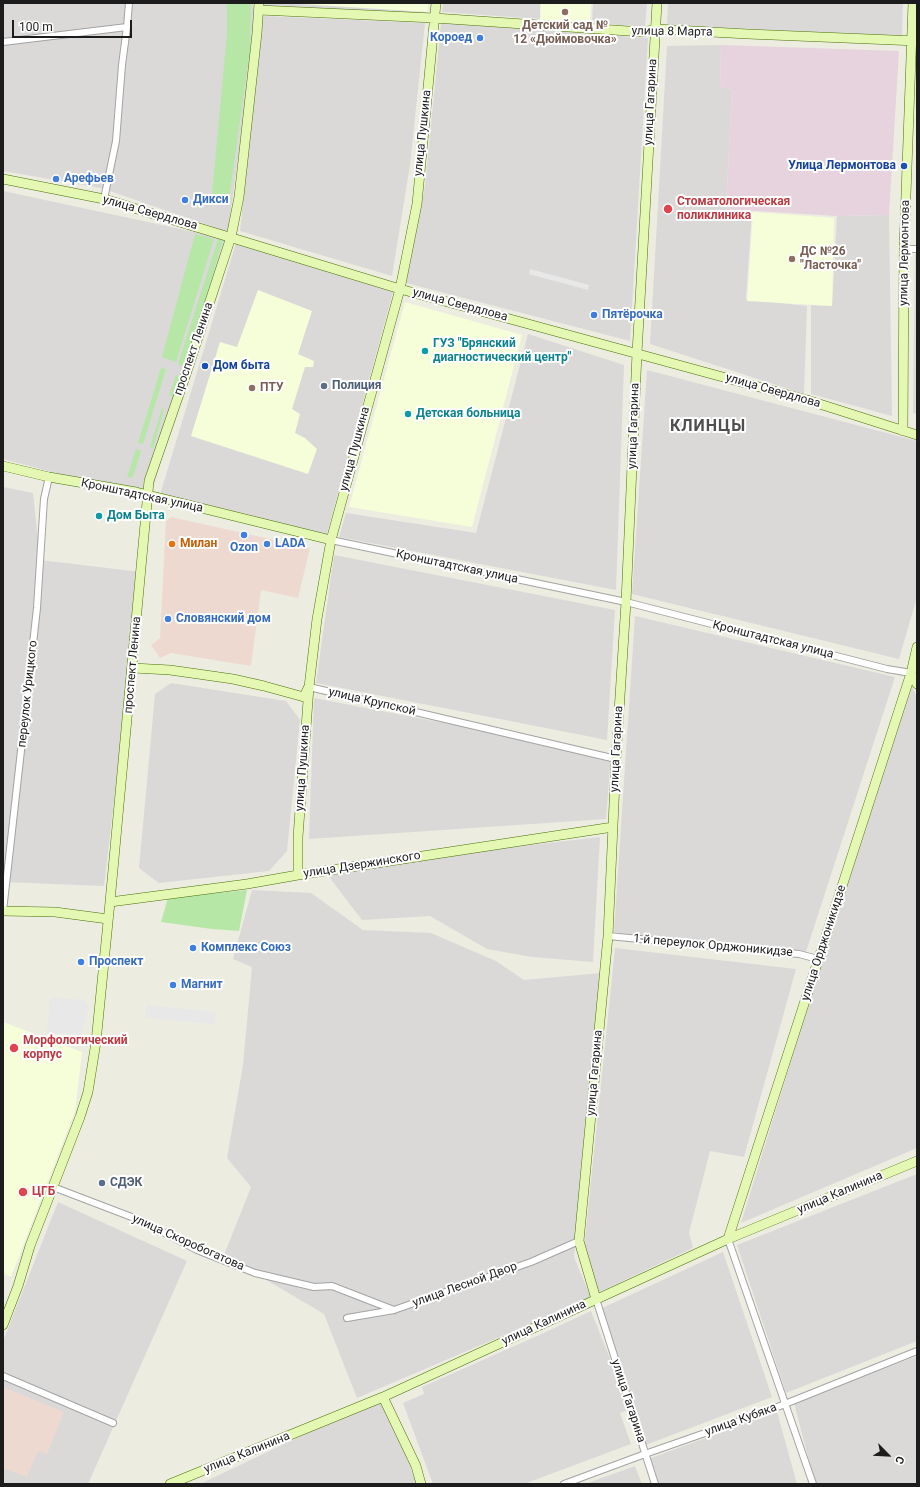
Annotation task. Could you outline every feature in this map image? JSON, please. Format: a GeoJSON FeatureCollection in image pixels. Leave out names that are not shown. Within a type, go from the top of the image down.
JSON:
{"type":"FeatureCollection","features":[{"type":"Feature","properties":{"kind":"street"},"geometry":{"type":"LineString","coordinates":[[104,199],[116,141],[122,65],[128,27],[129,3]]}},
{"type":"Feature","properties":{"kind":"street","name":"улица Пушкина"},"geometry":{"type":"LineString","coordinates":[[298,875],[298,838],[309,687],[317,619],[331,540],[348,473],[400,289],[417,204],[436,3]]}},
{"type":"Feature","properties":{"kind":"street","name":"улица Гагарина"},"geometry":{"type":"LineString","coordinates":[[655,1484],[596,1299],[580,1241],[608,936],[616,759],[626,602],[636,353],[658,3]]}},
{"type":"Feature","properties":{"kind":"street","name":"улица Лермонтова"},"geometry":{"type":"LineString","coordinates":[[903,431],[904,249],[915,41],[913,3]]}},
{"type":"Feature","properties":{"kind":"street","name":"улица 8 Марта"},"geometry":{"type":"LineString","coordinates":[[259,6],[643,32],[656,29],[915,41]]}},
{"type":"Feature","properties":{"kind":"street","name":"проспект Ленина"},"geometry":{"type":"LineString","coordinates":[[3,1325],[18,1286],[33,1239],[80,1117],[88,1092],[96,1042],[110,902],[133,668],[147,494],[153,469],[188,371],[231,237],[239,197],[259,6]]}},
{"type":"Feature","properties":{"kind":"street"},"geometry":{"type":"LineString","coordinates":[[3,42],[128,27]]}},
{"type":"Feature","properties":{"kind":"street","name":"улица Свердлова"},"geometry":{"type":"LineString","coordinates":[[3,180],[104,199],[400,289],[807,400],[917,435]]}},
{"type":"Feature","properties":{"kind":"street"},"geometry":{"type":"LineString","coordinates":[[904,249],[917,249]]}},
{"type":"Feature","properties":{"kind":"street","name":"Кронштадтская улица"},"geometry":{"type":"LineString","coordinates":[[3,466],[49,477],[147,494],[331,540],[626,602],[887,669],[911,673]]}},
{"type":"Feature","properties":{"kind":"street","name":"переулок Урицкого"},"geometry":{"type":"LineString","coordinates":[[3,911],[37,608],[44,499],[49,477]]}},
{"type":"Feature","properties":{"kind":"street","name":"улица Орджоникидзе"},"geometry":{"type":"LineString","coordinates":[[728,1239],[911,673],[917,647]]}},
{"type":"Feature","properties":{"kind":"street"},"geometry":{"type":"LineString","coordinates":[[133,668],[170,670],[233,679],[304,697],[309,687]]}},
{"type":"Feature","properties":{"kind":"street"},"geometry":{"type":"LineString","coordinates":[[911,673],[917,684]]}},
{"type":"Feature","properties":{"kind":"street","name":"улица Крупской"},"geometry":{"type":"LineString","coordinates":[[309,687],[616,759]]}},
{"type":"Feature","properties":{"kind":"street","name":"улица Дзержинского"},"geometry":{"type":"LineString","coordinates":[[110,902],[247,884],[613,827]]}},
{"type":"Feature","properties":{"kind":"street"},"geometry":{"type":"LineString","coordinates":[[3,911],[54,912],[108,919]]}},
{"type":"Feature","properties":{"kind":"street","name":"1-й переулок Орджоникидзе"},"geometry":{"type":"LineString","coordinates":[[608,936],[799,954],[818,959]]}},
{"type":"Feature","properties":{"kind":"street","name":"улица Калинина"},"geometry":{"type":"LineString","coordinates":[[170,1484],[383,1397],[728,1239],[917,1161]]}},
{"type":"Feature","properties":{"kind":"street","name":"улица Скоробогатова"},"geometry":{"type":"LineString","coordinates":[[53,1187],[142,1221],[197,1250],[255,1273],[314,1287],[332,1286],[394,1310]]}},
{"type":"Feature","properties":{"kind":"street"},"geometry":{"type":"LineString","coordinates":[[728,1239],[812,1484]]}},
{"type":"Feature","properties":{"kind":"street","name":"улица Лесной Двор"},"geometry":{"type":"LineString","coordinates":[[347,1318],[394,1310],[531,1262],[580,1241]]}},
{"type":"Feature","properties":{"kind":"street","name":"улица Кубяка"},"geometry":{"type":"LineString","coordinates":[[564,1484],[765,1412],[917,1351]]}},
{"type":"Feature","properties":{"kind":"street"},"geometry":{"type":"LineString","coordinates":[[3,1376],[113,1423]]}},
{"type":"Feature","properties":{"kind":"street"},"geometry":{"type":"LineString","coordinates":[[383,1397],[416,1466],[421,1484]]}},
{"type":"Feature","properties":{"kind":"shaded area"},"geometry":{"type":"Polygon","coordinates":[[[3,3],[253,3],[254,30],[251,61],[228,232],[101,188],[3,171],[3,3]]]}},
{"type":"Feature","properties":{"kind":"shaded area"},"geometry":{"type":"Polygon","coordinates":[[[263,3],[427,3],[426,15],[263,6],[263,3]]]}},
{"type":"Feature","properties":{"kind":"shaded area"},"geometry":{"type":"Polygon","coordinates":[[[285,3],[428,3],[427,12],[285,3]]]}},
{"type":"Feature","properties":{"kind":"shaded area"},"geometry":{"type":"Polygon","coordinates":[[[443,3],[540,3],[540,19],[442,12],[443,3]]]}},
{"type":"Feature","properties":{"kind":"shaded area","name":"Детский сад № 12 «Дюймовочка»"},"geometry":{"type":"Polygon","coordinates":[[[541,3],[591,3],[590,23],[540,21],[541,3]]]}},
{"type":"Feature","properties":{"kind":"shaded area"},"geometry":{"type":"Polygon","coordinates":[[[593,3],[647,3],[645,27],[592,23],[593,3]]]}},
{"type":"Feature","properties":{"kind":"shaded area"},"geometry":{"type":"Polygon","coordinates":[[[668,3],[903,3],[902,36],[667,25],[668,3]]]}},
{"type":"Feature","properties":{"kind":"shaded area"},"geometry":{"type":"Polygon","coordinates":[[[263,16],[425,23],[410,165],[392,276],[240,231],[263,16]]]}},
{"type":"Feature","properties":{"kind":"shaded area"},"geometry":{"type":"Polygon","coordinates":[[[441,23],[648,38],[630,341],[406,283],[425,186],[441,23]]]}},
{"type":"Feature","properties":{"kind":"shaded area"},"geometry":{"type":"Polygon","coordinates":[[[721,45],[720,87],[732,89],[726,209],[752,211],[746,299],[807,306],[804,394],[650,344],[667,46],[721,45]]]}},
{"type":"Feature","properties":{"kind":"shaded area"},"geometry":{"type":"Polygon","coordinates":[[[721,45],[899,51],[889,215],[837,216],[726,209],[732,89],[720,87],[721,45]]]}},
{"type":"Feature","properties":{"kind":"shaded area"},"geometry":{"type":"Polygon","coordinates":[[[3,191],[227,239],[150,498],[3,459],[3,191]]]}},
{"type":"Feature","properties":{"kind":"shaded area","name":"ДС №26 \"Ласточка\""},"geometry":{"type":"Polygon","coordinates":[[[753,212],[834,218],[832,306],[747,301],[753,212]]]}},
{"type":"Feature","properties":{"kind":"shaded area"},"geometry":{"type":"Polygon","coordinates":[[[889,215],[892,416],[811,394],[811,305],[832,306],[837,216],[889,215]]]}},
{"type":"Feature","properties":{"kind":"shaded area"},"geometry":{"type":"Polygon","coordinates":[[[236,243],[393,292],[326,537],[159,498],[236,243]]]}},
{"type":"Feature","properties":{"kind":"shaded area"},"geometry":{"type":"Polygon","coordinates":[[[915,254],[917,254],[917,414],[913,413],[915,254]]]}},
{"type":"Feature","properties":{"kind":"shaded area"},"geometry":{"type":"Polygon","coordinates":[[[530,269],[589,285],[588,290],[529,274],[530,269]]]}},
{"type":"Feature","properties":{"kind":"shaded area","name":"ПТУ"},"geometry":{"type":"Polygon","coordinates":[[[258,290],[312,311],[298,354],[314,361],[313,367],[305,367],[292,409],[300,414],[295,433],[305,438],[317,449],[308,474],[191,436],[220,342],[237,347],[258,290]]]}},
{"type":"Feature","properties":{"kind":"shaded area"},"geometry":{"type":"Polygon","coordinates":[[[405,302],[522,335],[472,527],[349,507],[405,302]]]}},
{"type":"Feature","properties":{"kind":"shaded area"},"geometry":{"type":"Polygon","coordinates":[[[528,334],[624,365],[616,590],[339,537],[346,513],[476,533],[528,334]]]}},
{"type":"Feature","properties":{"kind":"shaded area"},"geometry":{"type":"Polygon","coordinates":[[[647,370],[917,441],[917,597],[899,659],[632,594],[647,370]]]}},
{"type":"Feature","properties":{"kind":"shaded area"},"geometry":{"type":"Polygon","coordinates":[[[3,487],[33,493],[40,560],[141,572],[104,886],[3,882],[3,487]]]}},
{"type":"Feature","properties":{"kind":"shaded area"},"geometry":{"type":"Polygon","coordinates":[[[171,517],[310,548],[298,598],[261,590],[251,666],[171,653],[160,658],[151,645],[160,638],[166,521],[171,517]]]}},
{"type":"Feature","properties":{"kind":"shaded area"},"geometry":{"type":"Polygon","coordinates":[[[334,555],[615,610],[607,740],[316,683],[334,555]]]}},
{"type":"Feature","properties":{"kind":"shaded area"},"geometry":{"type":"Polygon","coordinates":[[[635,616],[895,677],[804,958],[614,932],[635,616]]]}},
{"type":"Feature","properties":{"kind":"shaded area"},"geometry":{"type":"Polygon","coordinates":[[[171,683],[286,701],[300,720],[287,851],[269,871],[159,883],[139,868],[155,694],[171,683]]]}},
{"type":"Feature","properties":{"kind":"shaded area"},"geometry":{"type":"Polygon","coordinates":[[[912,686],[917,698],[917,1148],[741,1223],[901,704],[912,686]]]}},
{"type":"Feature","properties":{"kind":"shaded area"},"geometry":{"type":"Polygon","coordinates":[[[314,698],[611,755],[606,819],[309,839],[314,698]]]}},
{"type":"Feature","properties":{"kind":"shaded area"},"geometry":{"type":"Polygon","coordinates":[[[600,837],[593,962],[532,957],[487,949],[430,916],[362,920],[323,869],[600,837]]]}},
{"type":"Feature","properties":{"kind":"shaded area"},"geometry":{"type":"Polygon","coordinates":[[[252,890],[311,893],[363,930],[431,933],[496,961],[524,980],[601,973],[574,1257],[591,1298],[357,1398],[324,1314],[224,1255],[251,1187],[227,1158],[243,1065],[252,967],[233,959],[252,890]]]}},
{"type":"Feature","properties":{"kind":"shaded area"},"geometry":{"type":"Polygon","coordinates":[[[615,948],[796,969],[744,1157],[710,1151],[689,1233],[693,1248],[597,1293],[584,1249],[615,948]]]}},
{"type":"Feature","properties":{"kind":"shaded area"},"geometry":{"type":"Polygon","coordinates":[[[50,997],[84,1000],[89,1007],[81,1035],[47,1033],[50,997]]]}},
{"type":"Feature","properties":{"kind":"shaded area"},"geometry":{"type":"Polygon","coordinates":[[[146,1005],[216,1012],[214,1024],[145,1018],[146,1005]]]}},
{"type":"Feature","properties":{"kind":"shaded area","name":"ЦГБ"},"geometry":{"type":"Polygon","coordinates":[[[3,1022],[82,1052],[75,1111],[11,1277],[3,1273],[3,1022]]]}},
{"type":"Feature","properties":{"kind":"shaded area"},"geometry":{"type":"Polygon","coordinates":[[[917,1174],[917,1341],[786,1393],[737,1245],[917,1174]]]}},
{"type":"Feature","properties":{"kind":"shaded area"},"geometry":{"type":"Polygon","coordinates":[[[58,1202],[187,1261],[88,1484],[3,1484],[3,1341],[58,1202]]]}},
{"type":"Feature","properties":{"kind":"shaded area"},"geometry":{"type":"Polygon","coordinates":[[[723,1252],[772,1397],[643,1446],[598,1310],[723,1252]]]}},
{"type":"Feature","properties":{"kind":"shaded area"},"geometry":{"type":"Polygon","coordinates":[[[591,1311],[630,1409],[620,1413],[631,1444],[524,1484],[433,1484],[403,1403],[424,1394],[422,1387],[591,1311]]]}},
{"type":"Feature","properties":{"kind":"shaded area"},"geometry":{"type":"Polygon","coordinates":[[[917,1356],[917,1483],[815,1484],[794,1403],[917,1356]]]}},
{"type":"Feature","properties":{"kind":"shaded area"},"geometry":{"type":"Polygon","coordinates":[[[3,1387],[64,1412],[47,1454],[38,1451],[27,1477],[3,1468],[3,1387]]]}},
{"type":"Feature","properties":{"kind":"shaded area"},"geometry":{"type":"Polygon","coordinates":[[[383,1397],[417,1484],[200,1484],[383,1397]]]}},
{"type":"Feature","properties":{"kind":"shaded area"},"geometry":{"type":"Polygon","coordinates":[[[777,1412],[797,1484],[657,1484],[648,1459],[777,1412]]]}},
{"type":"Feature","properties":{"kind":"shaded area"},"geometry":{"type":"Polygon","coordinates":[[[635,1466],[642,1484],[585,1484],[635,1466]]]}},
{"type":"Feature","properties":{"kind":"green space"},"geometry":{"type":"Polygon","coordinates":[[[227,3],[251,3],[250,49],[229,199],[219,197],[212,193],[227,34],[227,3]]]}},
{"type":"Feature","properties":{"kind":"green space"},"geometry":{"type":"Polygon","coordinates":[[[195,234],[214,239],[176,362],[162,357],[195,234]]]}},
{"type":"Feature","properties":{"kind":"green space"},"geometry":{"type":"Polygon","coordinates":[[[218,239],[223,240],[185,367],[178,364],[218,239]]]}},
{"type":"Feature","properties":{"kind":"green space"},"geometry":{"type":"Polygon","coordinates":[[[161,368],[166,369],[143,444],[138,443],[161,368]]]}},
{"type":"Feature","properties":{"kind":"green space"},"geometry":{"type":"Polygon","coordinates":[[[176,375],[181,377],[174,397],[169,395],[176,375]]]}},
{"type":"Feature","properties":{"kind":"green space"},"geometry":{"type":"Polygon","coordinates":[[[162,408],[164,410],[153,448],[150,447],[162,408]]]}},
{"type":"Feature","properties":{"kind":"green space"},"geometry":{"type":"Polygon","coordinates":[[[136,449],[141,451],[133,477],[127,478],[136,449]]]}},
{"type":"Feature","properties":{"kind":"green space"},"geometry":{"type":"Polygon","coordinates":[[[247,890],[239,931],[161,922],[168,898],[247,890]]]}},
{"type":"Feature","properties":{"kind":"place","name":"Детский сад № 12 «Дюймовочка»"},"geometry":{"type":"Point","coordinates":[565,12]}},
{"type":"Feature","properties":{"kind":"place","name":"Короед"},"geometry":{"type":"Point","coordinates":[480,38]}},
{"type":"Feature","properties":{"kind":"place","name":"Улица Лермонтова"},"geometry":{"type":"Point","coordinates":[904,166]}},
{"type":"Feature","properties":{"kind":"place","name":"Арефьев"},"geometry":{"type":"Point","coordinates":[56,179]}},
{"type":"Feature","properties":{"kind":"place","name":"Дикси"},"geometry":{"type":"Point","coordinates":[185,200]}},
{"type":"Feature","properties":{"kind":"place","name":"Стоматологическая поликлиника"},"geometry":{"type":"Point","coordinates":[668,209]}},
{"type":"Feature","properties":{"kind":"place","name":"ДС №26 \"Ласточка\""},"geometry":{"type":"Point","coordinates":[792,259]}},
{"type":"Feature","properties":{"kind":"place","name":"Пятёрочка"},"geometry":{"type":"Point","coordinates":[594,315]}},
{"type":"Feature","properties":{"kind":"place","name":"ГУЗ \"Брянский диагностический центр\""},"geometry":{"type":"Point","coordinates":[425,351]}},
{"type":"Feature","properties":{"kind":"place","name":"Дом быта"},"geometry":{"type":"Point","coordinates":[205,366]}},
{"type":"Feature","properties":{"kind":"place","name":"Полиция"},"geometry":{"type":"Point","coordinates":[324,386]}},
{"type":"Feature","properties":{"kind":"place","name":"ПТУ"},"geometry":{"type":"Point","coordinates":[252,388]}},
{"type":"Feature","properties":{"kind":"place","name":"Детская больница"},"geometry":{"type":"Point","coordinates":[408,414]}},
{"type":"Feature","properties":{"kind":"place","name":"Дом Быта"},"geometry":{"type":"Point","coordinates":[99,516]}},
{"type":"Feature","properties":{"kind":"place","name":"Ozon"},"geometry":{"type":"Point","coordinates":[244,535]}},
{"type":"Feature","properties":{"kind":"place","name":"Милан"},"geometry":{"type":"Point","coordinates":[172,544]}},
{"type":"Feature","properties":{"kind":"place","name":"LADA"},"geometry":{"type":"Point","coordinates":[267,544]}},
{"type":"Feature","properties":{"kind":"place","name":"Словянский дом"},"geometry":{"type":"Point","coordinates":[168,619]}},
{"type":"Feature","properties":{"kind":"place","name":"Комплекс Союз"},"geometry":{"type":"Point","coordinates":[193,948]}},
{"type":"Feature","properties":{"kind":"place","name":"Проспект"},"geometry":{"type":"Point","coordinates":[81,962]}},
{"type":"Feature","properties":{"kind":"place","name":"Магнит"},"geometry":{"type":"Point","coordinates":[173,985]}},
{"type":"Feature","properties":{"kind":"place","name":"Морфологический корпус"},"geometry":{"type":"Point","coordinates":[14,1048]}},
{"type":"Feature","properties":{"kind":"place","name":"СДЭК"},"geometry":{"type":"Point","coordinates":[102,1183]}},
{"type":"Feature","properties":{"kind":"place","name":"ЦГБ"},"geometry":{"type":"Point","coordinates":[23,1192]}},
{"type":"Feature","properties":{"kind":"district","name":"КЛИНЦЫ"},"geometry":{"type":"Point","coordinates":[708,427]}}]}
